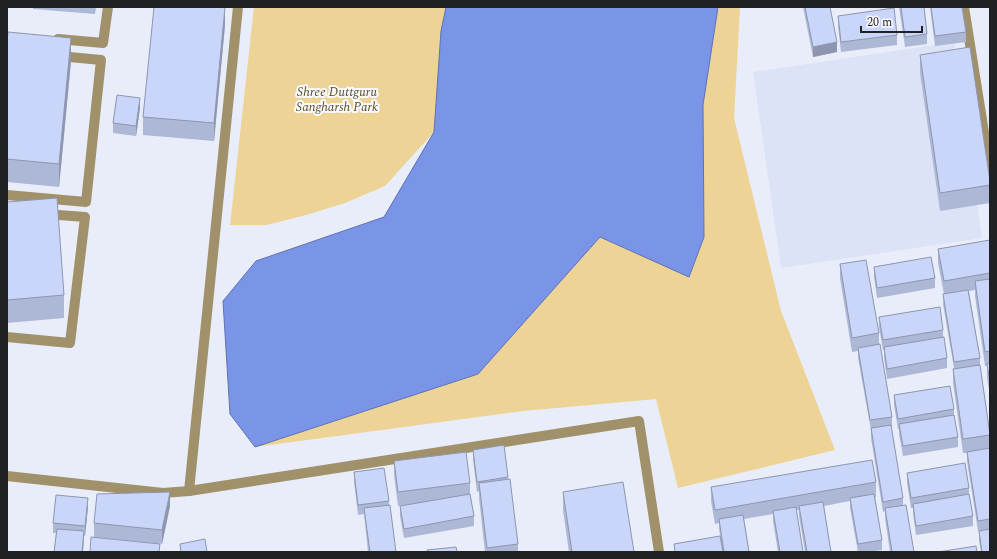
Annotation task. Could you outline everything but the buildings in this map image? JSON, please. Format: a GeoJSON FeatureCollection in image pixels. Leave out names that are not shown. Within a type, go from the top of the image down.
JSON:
{"type":"FeatureCollection","features":[{"type":"Feature","properties":{"kind":"street"},"geometry":{"type":"LineString","coordinates":[[52,39],[104,43],[108,7]]}},
{"type":"Feature","properties":{"kind":"street"},"geometry":{"type":"LineString","coordinates":[[190,492],[238,7]]}},
{"type":"Feature","properties":{"kind":"street"},"geometry":{"type":"LineString","coordinates":[[964,7],[986,117],[990,170]]}},
{"type":"Feature","properties":{"kind":"street"},"geometry":{"type":"LineString","coordinates":[[7,195],[86,202],[101,60],[46,55]]}},
{"type":"Feature","properties":{"kind":"street"},"geometry":{"type":"LineString","coordinates":[[7,337],[70,343],[85,217],[38,213]]}},
{"type":"Feature","properties":{"kind":"street"},"geometry":{"type":"LineString","coordinates":[[7,476],[164,493],[190,492],[639,421],[659,552]]}},
{"type":"Feature","properties":{"kind":"shaded area"},"geometry":{"type":"Polygon","coordinates":[[[954,42],[982,238],[781,268],[753,72],[954,42]]]}},
{"type":"Feature","properties":{"kind":"green space","name":"Shree Duttguru Sangharsh Park"},"geometry":{"type":"Polygon","coordinates":[[[254,7],[446,7],[441,31],[434,132],[385,186],[345,203],[267,225],[230,225],[254,7]]]}},
{"type":"Feature","properties":{"kind":"green space"},"geometry":{"type":"Polygon","coordinates":[[[718,7],[740,7],[734,118],[781,311],[835,450],[678,488],[656,399],[523,411],[255,447],[478,374],[600,237],[704,237],[703,105],[718,7]]]}},
{"type":"Feature","properties":{"kind":"water"},"geometry":{"type":"Polygon","coordinates":[[[446,7],[718,7],[703,105],[704,237],[689,277],[600,237],[478,374],[255,447],[230,414],[223,301],[256,261],[384,217],[434,132],[441,31],[446,7]]]}}]}
